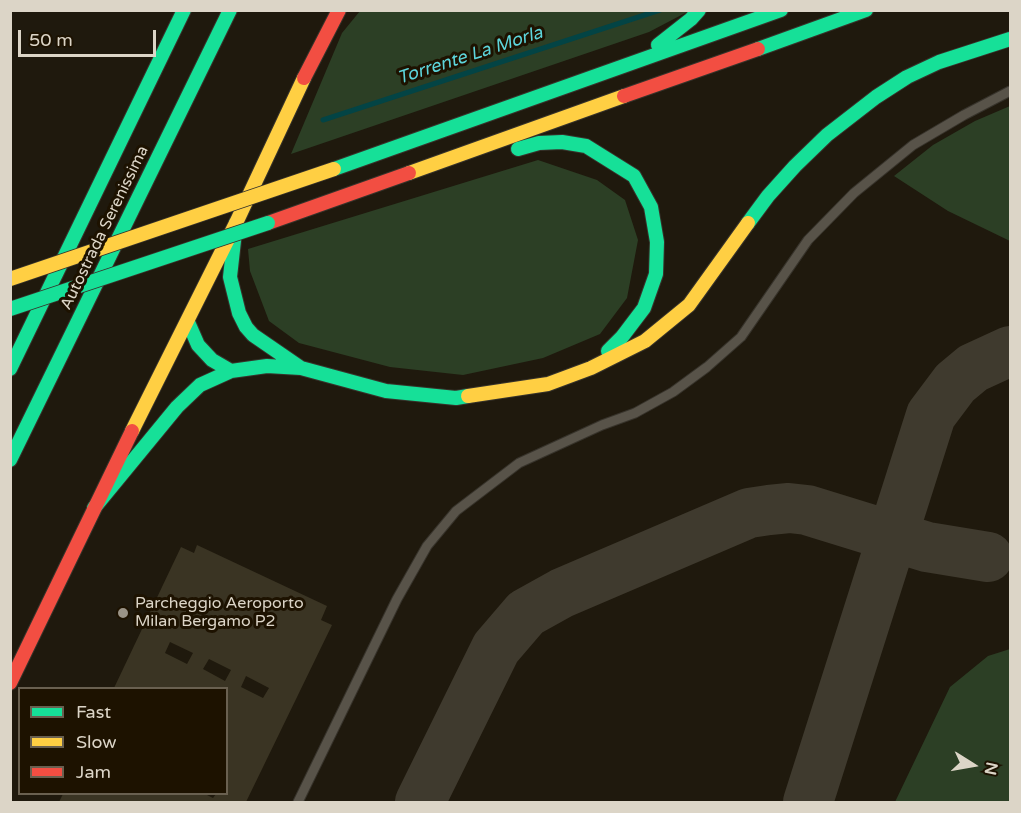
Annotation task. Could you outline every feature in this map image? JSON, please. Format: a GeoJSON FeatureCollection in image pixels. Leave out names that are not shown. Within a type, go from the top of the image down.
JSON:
{"type":"FeatureCollection","features":[{"type":"Feature","properties":{"kind":"main road","name":"Autostrada Serenissima"},"geometry":{"type":"LineString","coordinates":[[10,369],[184,10]]}},
{"type":"Feature","properties":{"kind":"main road","name":"Autostrada Serenissima"},"geometry":{"type":"LineString","coordinates":[[10,460],[230,10]]}},
{"type":"Feature","properties":{"kind":"main road"},"geometry":{"type":"LineString","coordinates":[[10,683],[339,10]]}},
{"type":"Feature","properties":{"kind":"main road"},"geometry":{"type":"LineString","coordinates":[[638,61],[699,10]]}},
{"type":"Feature","properties":{"kind":"main road"},"geometry":{"type":"LineString","coordinates":[[10,279],[334,169],[781,10]]}},
{"type":"Feature","properties":{"kind":"main road"},"geometry":{"type":"LineString","coordinates":[[10,309],[268,223],[866,10]]}},
{"type":"Feature","properties":{"kind":"main road"},"geometry":{"type":"LineString","coordinates":[[94,508],[177,407],[200,385],[231,371],[267,366],[301,368],[386,391],[456,398],[549,384],[591,368],[645,341],[689,305],[768,196],[819,143],[851,116],[907,77],[939,62],[1011,39]]}},
{"type":"Feature","properties":{"kind":"main road"},"geometry":{"type":"LineString","coordinates":[[417,169],[455,166],[539,143],[562,142],[586,146],[634,176],[651,207],[657,242],[656,274],[644,308],[622,337],[591,368]]}},
{"type":"Feature","properties":{"kind":"main road"},"geometry":{"type":"LineString","coordinates":[[236,223],[230,277],[239,314],[253,335],[301,368]]}},
{"type":"Feature","properties":{"kind":"main road"},"geometry":{"type":"LineString","coordinates":[[188,322],[198,345],[212,360],[231,371]]}},
{"type":"Feature","properties":{"kind":"lane"},"geometry":{"type":"LineString","coordinates":[[298,802],[397,599],[428,546],[456,511],[519,464],[602,425],[634,413],[673,392],[707,367],[741,337],[808,240],[854,193],[914,145],[964,114],[1011,92]]}},
{"type":"Feature","properties":{"kind":"green space"},"geometry":{"type":"Polygon","coordinates":[[[360,11],[689,11],[649,32],[291,154],[342,33],[360,11]]]}},
{"type":"Feature","properties":{"kind":"green space"},"geometry":{"type":"Polygon","coordinates":[[[1010,106],[1010,241],[948,211],[894,176],[933,145],[975,121],[1010,106]]]}},
{"type":"Feature","properties":{"kind":"green space"},"geometry":{"type":"Polygon","coordinates":[[[538,160],[597,180],[625,200],[638,240],[627,298],[600,334],[543,358],[463,375],[390,367],[299,343],[269,321],[250,271],[248,249],[538,160]]]}},
{"type":"Feature","properties":{"kind":"green space"},"geometry":{"type":"Polygon","coordinates":[[[1010,649],[1010,802],[895,802],[950,687],[988,656],[1010,649]]]}},
{"type":"Feature","properties":{"kind":"building","name":"Parcheggio Aeroporto Milan Bergamo P2"},"geometry":{"type":"Polygon","coordinates":[[[197,545],[327,606],[321,620],[332,625],[246,802],[59,802],[62,795],[207,795],[213,798],[215,795],[228,795],[228,687],[114,687],[181,547],[194,553],[197,545]],[[170,642],[165,653],[187,664],[193,653],[170,642]],[[209,659],[203,669],[225,681],[231,670],[209,659]],[[246,676],[241,687],[263,698],[269,688],[246,676]]]}},
{"type":"Feature","properties":{"kind":"waterway","name":"Torrente La Morla"},"geometry":{"type":"LineString","coordinates":[[323,120],[660,10]]}},
{"type":"Feature","properties":{"kind":"taxiway"},"geometry":{"type":"LineString","coordinates":[[808,802],[931,415],[955,383],[973,368],[1010,351]]}},
{"type":"Feature","properties":{"kind":"taxiway"},"geometry":{"type":"LineString","coordinates":[[420,802],[496,648],[526,613],[562,593],[749,513],[789,508],[807,510],[927,547],[988,557]]}},
{"type":"Feature","properties":{"kind":"traffic: fast"},"geometry":{"type":"LineString","coordinates":[[10,369],[184,10]]}},
{"type":"Feature","properties":{"kind":"traffic: fast"},"geometry":{"type":"LineString","coordinates":[[10,460],[230,10]]}},
{"type":"Feature","properties":{"kind":"traffic: fast"},"geometry":{"type":"LineString","coordinates":[[658,45],[699,10]]}},
{"type":"Feature","properties":{"kind":"traffic: fast"},"geometry":{"type":"LineString","coordinates":[[334,169],[781,10]]}},
{"type":"Feature","properties":{"kind":"traffic: fast"},"geometry":{"type":"LineString","coordinates":[[758,49],[866,10]]}},
{"type":"Feature","properties":{"kind":"traffic: fast"},"geometry":{"type":"LineString","coordinates":[[748,223],[795,166],[827,135],[876,97],[907,77],[939,62],[1010,39]]}},
{"type":"Feature","properties":{"kind":"traffic: fast"},"geometry":{"type":"LineString","coordinates":[[518,149],[539,143],[562,142],[586,146],[634,176],[651,207],[657,242],[656,274],[644,308],[608,351]]}},
{"type":"Feature","properties":{"kind":"traffic: fast"},"geometry":{"type":"LineString","coordinates":[[236,223],[230,277],[239,313],[253,335],[301,368]]}},
{"type":"Feature","properties":{"kind":"traffic: fast"},"geometry":{"type":"LineString","coordinates":[[10,309],[268,223]]}},
{"type":"Feature","properties":{"kind":"traffic: fast"},"geometry":{"type":"LineString","coordinates":[[188,322],[198,345],[212,360],[231,371]]}},
{"type":"Feature","properties":{"kind":"traffic: fast"},"geometry":{"type":"LineString","coordinates":[[94,508],[177,407],[200,385],[231,371],[267,366],[301,368],[386,391],[456,398],[468,396]]}},
{"type":"Feature","properties":{"kind":"traffic: slow"},"geometry":{"type":"LineString","coordinates":[[132,431],[236,223],[304,78]]}},
{"type":"Feature","properties":{"kind":"traffic: slow"},"geometry":{"type":"LineString","coordinates":[[409,173],[624,96]]}},
{"type":"Feature","properties":{"kind":"traffic: slow"},"geometry":{"type":"LineString","coordinates":[[10,279],[334,169]]}},
{"type":"Feature","properties":{"kind":"traffic: slow"},"geometry":{"type":"LineString","coordinates":[[468,396],[548,384],[591,368],[645,341],[689,305],[748,223]]}},
{"type":"Feature","properties":{"kind":"traffic: jam"},"geometry":{"type":"LineString","coordinates":[[304,78],[339,10]]}},
{"type":"Feature","properties":{"kind":"traffic: jam"},"geometry":{"type":"LineString","coordinates":[[624,96],[758,49]]}},
{"type":"Feature","properties":{"kind":"traffic: jam"},"geometry":{"type":"LineString","coordinates":[[268,223],[409,173]]}},
{"type":"Feature","properties":{"kind":"traffic: jam"},"geometry":{"type":"LineString","coordinates":[[10,683],[132,431]]}},
{"type":"Feature","properties":{"kind":"place","name":"Parcheggio Aeroporto Milan Bergamo P2"},"geometry":{"type":"Point","coordinates":[123,613]}}]}
